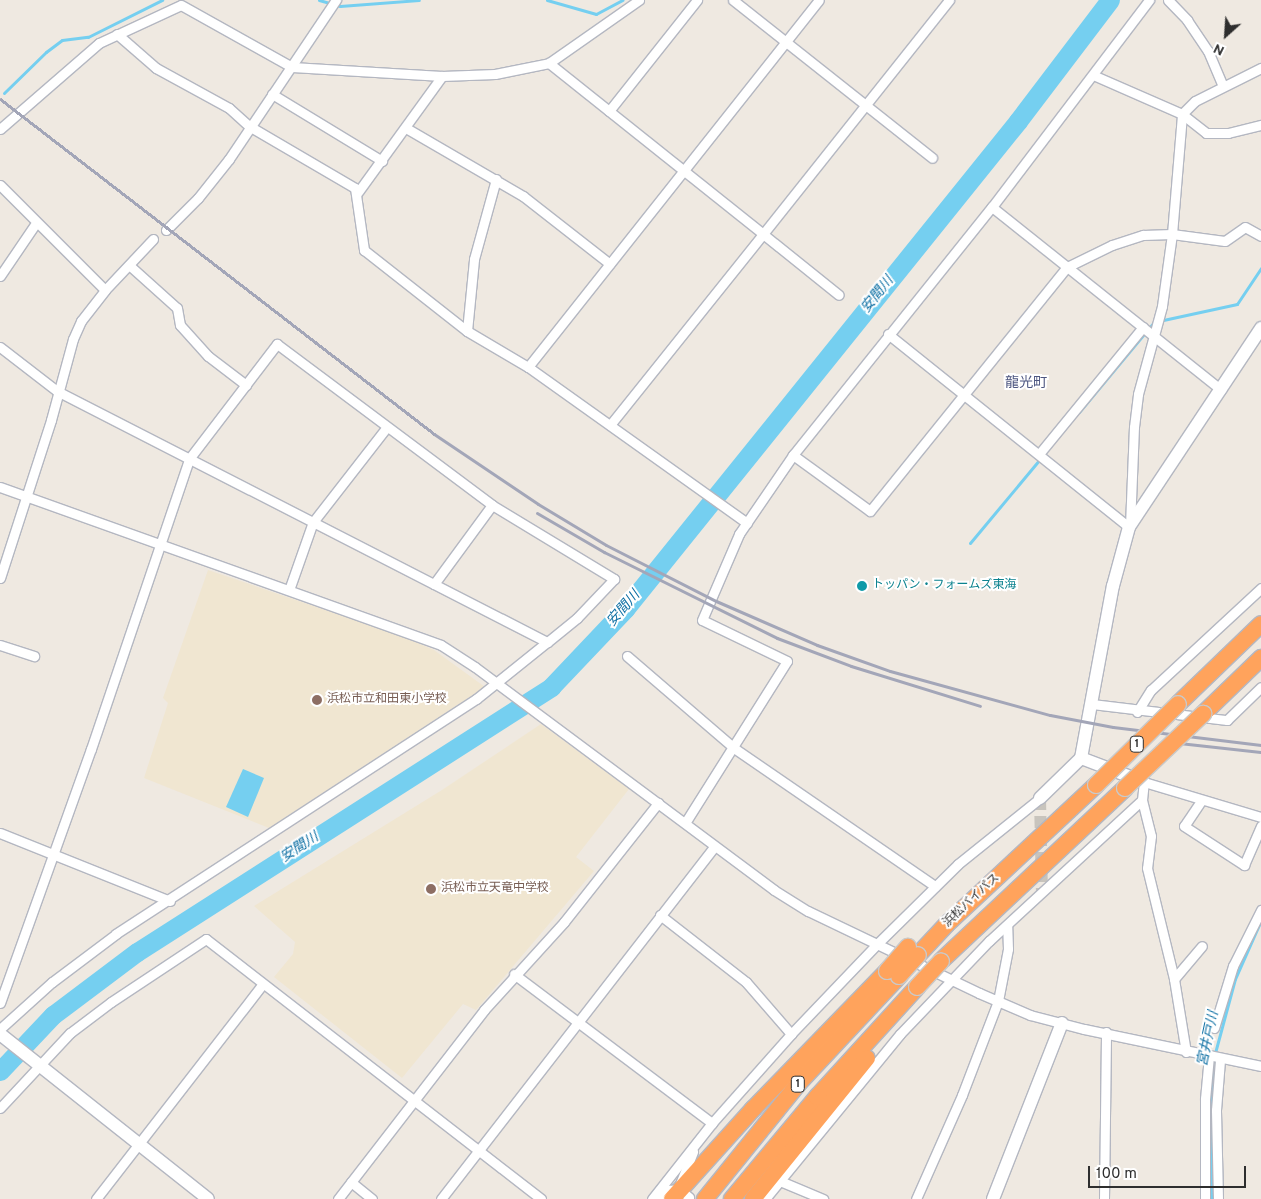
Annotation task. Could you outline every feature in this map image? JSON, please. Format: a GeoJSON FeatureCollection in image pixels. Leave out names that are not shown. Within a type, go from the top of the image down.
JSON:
{"type":"FeatureCollection","features":[{"type":"Feature","properties":{"kind":"highway","name":"浜松バイパス"},"geometry":{"type":"LineString","coordinates":[[893,973],[913,951],[947,924],[1096,785],[1261,624]]}},
{"type":"Feature","properties":{"kind":"highway","name":"浜松バイパス"},"geometry":{"type":"LineString","coordinates":[[921,988],[946,969],[963,937],[1125,788],[1261,658]]}},
{"type":"Feature","properties":{"kind":"highway"},"geometry":{"type":"LineString","coordinates":[[680,1195],[893,973]]}},
{"type":"Feature","properties":{"kind":"highway","name":"1"},"geometry":{"type":"LineString","coordinates":[[706,1199],[798,1084],[893,973]]}},
{"type":"Feature","properties":{"kind":"highway"},"geometry":{"type":"LineString","coordinates":[[753,1199],[921,988]]}},
{"type":"Feature","properties":{"kind":"highway","name":"1"},"geometry":{"type":"LineString","coordinates":[[732,1199],[817,1097],[921,988]]}},
{"type":"Feature","properties":{"kind":"street"},"geometry":{"type":"LineString","coordinates":[[166,230],[203,192],[229,159],[249,126],[292,67],[336,0]]}},
{"type":"Feature","properties":{"kind":"street"},"geometry":{"type":"LineString","coordinates":[[1,126],[99,43],[181,6],[292,67],[442,76],[495,74],[549,64],[639,0]]}},
{"type":"Feature","properties":{"kind":"street"},"geometry":{"type":"LineString","coordinates":[[609,111],[697,0]]}},
{"type":"Feature","properties":{"kind":"street"},"geometry":{"type":"LineString","coordinates":[[733,0],[932,158]]}},
{"type":"Feature","properties":{"kind":"street"},"geometry":{"type":"LineString","coordinates":[[528,367],[820,0]]}},
{"type":"Feature","properties":{"kind":"street"},"geometry":{"type":"LineString","coordinates":[[610,425],[949,0]]}},
{"type":"Feature","properties":{"kind":"street"},"geometry":{"type":"LineString","coordinates":[[685,823],[734,748],[787,661],[702,620],[726,560],[747,523],[793,455],[888,334],[992,207],[1149,0]]}},
{"type":"Feature","properties":{"kind":"street"},"geometry":{"type":"LineString","coordinates":[[1168,0],[1187,20],[1208,51],[1223,86]]}},
{"type":"Feature","properties":{"kind":"street"},"geometry":{"type":"LineString","coordinates":[[117,34],[156,68],[229,108],[249,126],[355,188],[358,192],[364,250],[467,331],[528,367],[696,484],[747,523]]}},
{"type":"Feature","properties":{"kind":"street"},"geometry":{"type":"LineString","coordinates":[[549,64],[839,295]]}},
{"type":"Feature","properties":{"kind":"street"},"geometry":{"type":"LineString","coordinates":[[652,1199],[712,1123],[791,1034],[934,886],[1040,798],[1082,758],[1113,586],[1130,527],[1135,419],[1153,335],[1159,323],[1162,306],[1172,234],[1182,114],[1195,101],[1261,68]]}},
{"type":"Feature","properties":{"kind":"street"},"geometry":{"type":"LineString","coordinates":[[1093,75],[1182,114],[1206,133],[1228,133],[1261,124]]}},
{"type":"Feature","properties":{"kind":"street"},"geometry":{"type":"LineString","coordinates":[[358,192],[442,76]]}},
{"type":"Feature","properties":{"kind":"street"},"geometry":{"type":"LineString","coordinates":[[272,94],[382,161]]}},
{"type":"Feature","properties":{"kind":"street"},"geometry":{"type":"LineString","coordinates":[[406,128],[496,179],[610,264]]}},
{"type":"Feature","properties":{"kind":"street"},"geometry":{"type":"LineString","coordinates":[[467,331],[474,259],[496,179]]}},
{"type":"Feature","properties":{"kind":"street"},"geometry":{"type":"LineString","coordinates":[[0,185],[105,290]]}},
{"type":"Feature","properties":{"kind":"street"},"geometry":{"type":"LineString","coordinates":[[992,207],[1221,390]]}},
{"type":"Feature","properties":{"kind":"street"},"geometry":{"type":"LineString","coordinates":[[0,276],[36,223]]}},
{"type":"Feature","properties":{"kind":"street"},"geometry":{"type":"LineString","coordinates":[[793,455],[870,511],[1067,267],[1112,245],[1143,235],[1172,234],[1225,241],[1245,227],[1261,236]]}},
{"type":"Feature","properties":{"kind":"street"},"geometry":{"type":"LineString","coordinates":[[0,578],[73,339],[81,321],[105,290],[153,239]]}},
{"type":"Feature","properties":{"kind":"street"},"geometry":{"type":"LineString","coordinates":[[129,264],[177,308],[180,325],[208,356],[246,385]]}},
{"type":"Feature","properties":{"kind":"street"},"geometry":{"type":"LineString","coordinates":[[1042,456],[1143,327]]}},
{"type":"Feature","properties":{"kind":"street"},"geometry":{"type":"LineString","coordinates":[[1130,527],[1261,328]]}},
{"type":"Feature","properties":{"kind":"street"},"geometry":{"type":"LineString","coordinates":[[888,334],[1130,527]]}},
{"type":"Feature","properties":{"kind":"street"},"geometry":{"type":"LineString","coordinates":[[0,1003],[162,547],[189,458],[277,344],[492,505],[614,579],[576,618],[499,685],[170,901],[116,934],[59,977],[0,1029]]}},
{"type":"Feature","properties":{"kind":"street"},"geometry":{"type":"LineString","coordinates":[[0,347],[57,391],[547,642]]}},
{"type":"Feature","properties":{"kind":"street"},"geometry":{"type":"LineString","coordinates":[[289,590],[313,522],[386,426]]}},
{"type":"Feature","properties":{"kind":"street"},"geometry":{"type":"LineString","coordinates":[[0,487],[441,646],[499,685],[685,823],[714,847],[808,912],[876,946],[946,969],[998,1001],[1062,1023],[1220,1060],[1261,1066]]}},
{"type":"Feature","properties":{"kind":"street"},"geometry":{"type":"LineString","coordinates":[[434,584],[492,505]]}},
{"type":"Feature","properties":{"kind":"street"},"geometry":{"type":"LineString","coordinates":[[1137,712],[1151,690],[1261,588]]}},
{"type":"Feature","properties":{"kind":"street"},"geometry":{"type":"LineString","coordinates":[[0,645],[34,656]]}},
{"type":"Feature","properties":{"kind":"street"},"geometry":{"type":"LineString","coordinates":[[627,656],[734,748],[934,886]]}},
{"type":"Feature","properties":{"kind":"street"},"geometry":{"type":"LineString","coordinates":[[1092,704],[1137,712],[1227,720],[1261,687]]}},
{"type":"Feature","properties":{"kind":"street"},"geometry":{"type":"LineString","coordinates":[[1082,758],[1144,782],[1201,801],[1261,817]]}},
{"type":"Feature","properties":{"kind":"street"},"geometry":{"type":"LineString","coordinates":[[1144,782],[1142,800],[1150,836],[1147,868],[1174,979],[1186,1052]]}},
{"type":"Feature","properties":{"kind":"street"},"geometry":{"type":"LineString","coordinates":[[765,1199],[900,1034],[946,969],[1007,925],[1142,800]]}},
{"type":"Feature","properties":{"kind":"street"},"geometry":{"type":"LineString","coordinates":[[1201,801],[1184,826],[1244,865],[1261,826]]}},
{"type":"Feature","properties":{"kind":"street"},"geometry":{"type":"LineString","coordinates":[[338,1199],[413,1100],[514,974],[564,922],[658,803]]}},
{"type":"Feature","properties":{"kind":"street"},"geometry":{"type":"LineString","coordinates":[[0,833],[51,855],[142,887],[170,901]]}},
{"type":"Feature","properties":{"kind":"street"},"geometry":{"type":"LineString","coordinates":[[441,1199],[714,847]]}},
{"type":"Feature","properties":{"kind":"street"},"geometry":{"type":"LineString","coordinates":[[1214,1028],[1233,966],[1261,910]]}},
{"type":"Feature","properties":{"kind":"street"},"geometry":{"type":"LineString","coordinates":[[660,915],[746,982],[791,1034]]}},
{"type":"Feature","properties":{"kind":"street"},"geometry":{"type":"LineString","coordinates":[[916,1199],[962,1095],[998,1001],[1008,949],[1007,925]]}},
{"type":"Feature","properties":{"kind":"street"},"geometry":{"type":"LineString","coordinates":[[0,1108],[70,1033],[111,1002],[206,939],[541,1199]]}},
{"type":"Feature","properties":{"kind":"street"},"geometry":{"type":"LineString","coordinates":[[1174,979],[1202,946]]}},
{"type":"Feature","properties":{"kind":"street"},"geometry":{"type":"LineString","coordinates":[[514,974],[712,1123]]}},
{"type":"Feature","properties":{"kind":"street"},"geometry":{"type":"LineString","coordinates":[[96,1199],[263,984]]}},
{"type":"Feature","properties":{"kind":"street"},"geometry":{"type":"LineString","coordinates":[[993,1199],[1062,1023]]}},
{"type":"Feature","properties":{"kind":"street"},"geometry":{"type":"LineString","coordinates":[[1104,1199],[1106,1032]]}},
{"type":"Feature","properties":{"kind":"street"},"geometry":{"type":"LineString","coordinates":[[0,1034],[208,1199]]}},
{"type":"Feature","properties":{"kind":"street"},"geometry":{"type":"LineString","coordinates":[[1205,1199],[1205,1099],[1209,1056]]}},
{"type":"Feature","properties":{"kind":"street"},"geometry":{"type":"LineString","coordinates":[[1218,1199],[1216,1110],[1220,1060]]}},
{"type":"Feature","properties":{"kind":"street"},"geometry":{"type":"LineString","coordinates":[[660,1199],[669,1190],[680,1195],[699,1140]]}},
{"type":"Feature","properties":{"kind":"street"},"geometry":{"type":"LineString","coordinates":[[780,1181],[823,1199]]}},
{"type":"Feature","properties":{"kind":"street"},"geometry":{"type":"LineString","coordinates":[[351,1182],[372,1199]]}},
{"type":"Feature","properties":{"kind":"shaded area","name":"浜松市立和田東小学校"},"geometry":{"type":"Polygon","coordinates":[[[208,570],[402,636],[434,650],[485,687],[269,828],[144,778],[168,703],[163,698],[208,570]]]}},
{"type":"Feature","properties":{"kind":"shaded area","name":"浜松市立天竜中学校"},"geometry":{"type":"Polygon","coordinates":[[[541,724],[629,789],[576,857],[594,871],[476,1010],[463,1004],[402,1078],[274,977],[293,954],[295,942],[254,906],[442,790],[541,724]]]}},
{"type":"Feature","properties":{"kind":"water"},"geometry":{"type":"Polygon","coordinates":[[[243,769],[264,778],[248,817],[226,807],[243,769]]]}},
{"type":"Feature","properties":{"kind":"waterway"},"geometry":{"type":"LineString","coordinates":[[4,93],[46,52],[62,40],[88,37],[162,0]]}},
{"type":"Feature","properties":{"kind":"waterway"},"geometry":{"type":"LineString","coordinates":[[319,0],[340,6],[419,0]]}},
{"type":"Feature","properties":{"kind":"waterway"},"geometry":{"type":"LineString","coordinates":[[547,0],[596,14],[622,0]]}},
{"type":"Feature","properties":{"kind":"waterway","name":"安間川"},"geometry":{"type":"LineString","coordinates":[[0,1071],[53,1015],[137,952],[551,687],[625,609],[1018,121],[1110,0]]}},
{"type":"Feature","properties":{"kind":"waterway"},"geometry":{"type":"LineString","coordinates":[[1079,412],[1154,322],[1237,304],[1261,268]]}},
{"type":"Feature","properties":{"kind":"waterway"},"geometry":{"type":"LineString","coordinates":[[970,543],[1040,459]]}},
{"type":"Feature","properties":{"kind":"waterway","name":"宮井戸川"},"geometry":{"type":"LineString","coordinates":[[1211,1199],[1212,1064],[1235,979],[1261,920]]}},
{"type":"Feature","properties":{"kind":"tunnel"},"geometry":{"type":"LineString","coordinates":[[1040,798],[1042,892]]}},
{"type":"Feature","properties":{"kind":"railway"},"geometry":{"type":"LineString","coordinates":[[0,99],[434,434],[538,504],[606,545],[716,601],[817,645],[890,671],[1050,715],[1113,727],[1261,745]]}},
{"type":"Feature","properties":{"kind":"railway"},"geometry":{"type":"LineString","coordinates":[[537,513],[604,552],[777,638],[851,666],[980,706]]}},
{"type":"Feature","properties":{"kind":"railway"},"geometry":{"type":"LineString","coordinates":[[1179,743],[1261,752]]}},
{"type":"Feature","properties":{"kind":"place","name":"トッパン・フォームズ東海"},"geometry":{"type":"Point","coordinates":[862,586]}},
{"type":"Feature","properties":{"kind":"place","name":"浜松市立和田東小学校"},"geometry":{"type":"Point","coordinates":[317,700]}},
{"type":"Feature","properties":{"kind":"place","name":"浜松市立天竜中学校"},"geometry":{"type":"Point","coordinates":[431,889]}},
{"type":"Feature","properties":{"kind":"district","name":"龍光町"},"geometry":{"type":"Point","coordinates":[1026,384]}}]}
